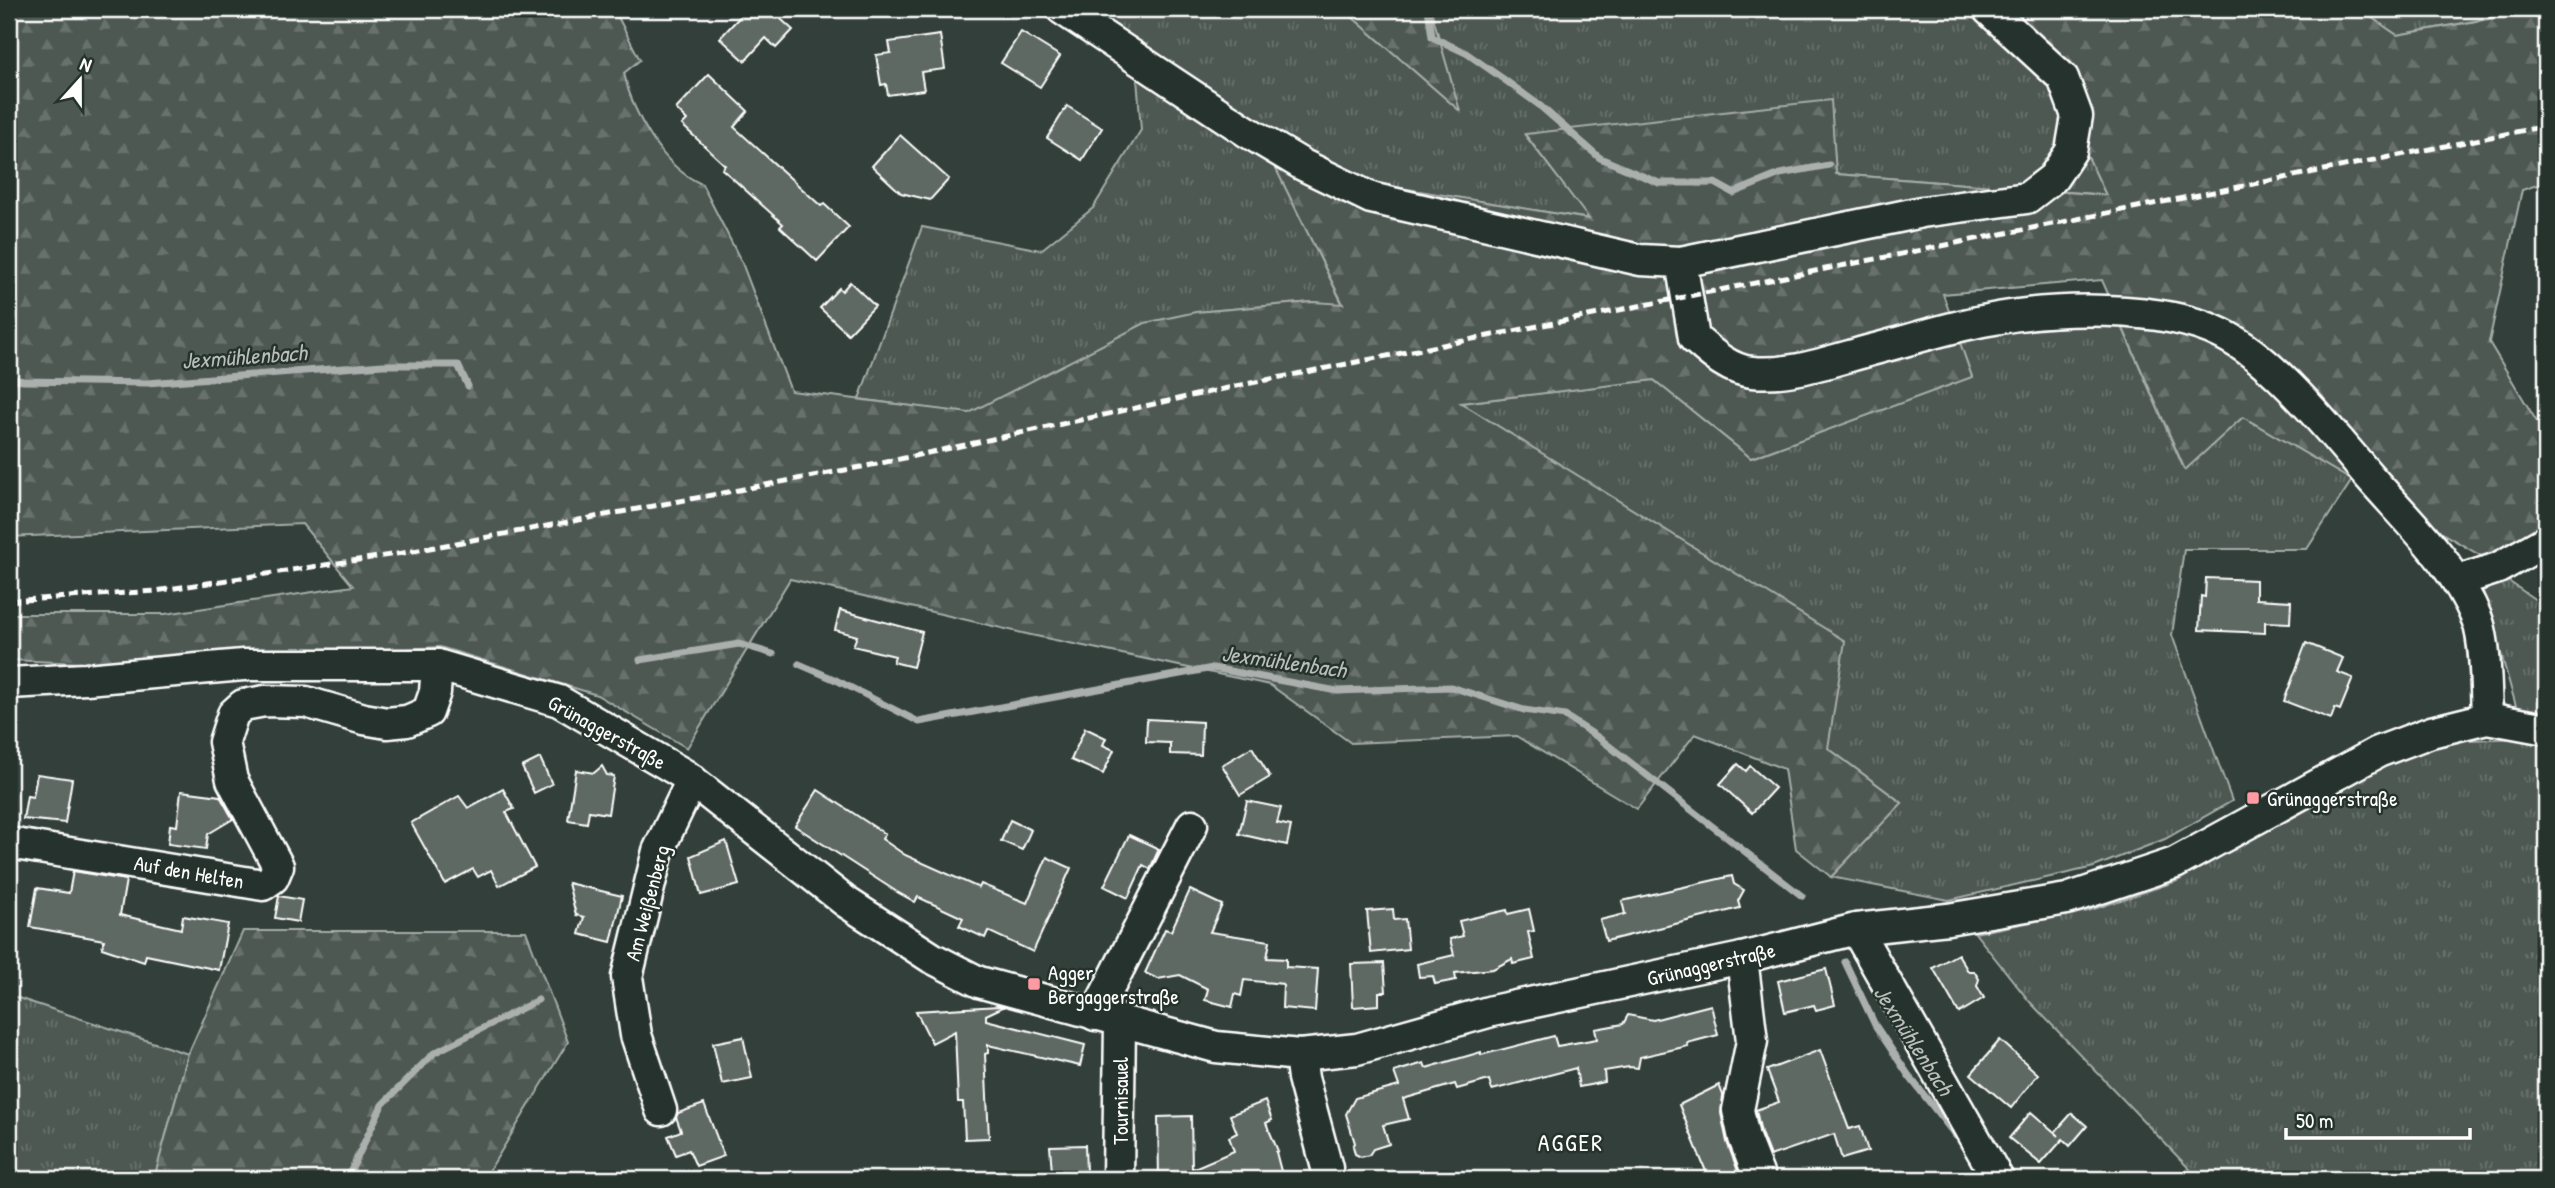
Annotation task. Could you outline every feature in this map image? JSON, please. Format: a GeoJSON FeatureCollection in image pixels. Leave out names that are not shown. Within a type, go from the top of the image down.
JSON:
{"type":"FeatureCollection","features":[{"type":"Feature","properties":{"kind":"street"},"geometry":{"type":"LineString","coordinates":[[1062,9],[1303,165],[1371,198],[1640,260],[1681,261],[1922,212],[2027,198],[2053,178],[2071,151],[2077,116],[2063,78],[1988,9]]}},
{"type":"Feature","properties":{"kind":"street"},"geometry":{"type":"LineString","coordinates":[[1681,261],[1693,338],[1719,359],[1750,372],[1789,371],[1989,319],[2060,311],[2150,315],[2185,320],[2222,333],[2260,358],[2341,444],[2459,581],[2478,621],[2486,680],[2487,718]]}},
{"type":"Feature","properties":{"kind":"street"},"geometry":{"type":"LineString","coordinates":[[2459,581],[2498,568],[2546,541]]}},
{"type":"Feature","properties":{"kind":"street","name":"Grünaggerstraße"},"geometry":{"type":"LineString","coordinates":[[9,683],[86,680],[243,664],[438,665],[559,701],[692,780],[846,902],[932,958],[979,982],[1216,1047],[1300,1055],[1357,1049],[1492,1011],[1742,958],[1856,929],[1948,919],[2067,899],[2175,863],[2378,752],[2431,732],[2487,718],[2546,729]]}},
{"type":"Feature","properties":{"kind":"street","name":"Auf den Helten"},"geometry":{"type":"LineString","coordinates":[[9,843],[263,885],[274,878],[278,866],[232,780],[224,742],[233,714],[243,705],[265,701],[306,702],[364,719],[387,723],[407,721],[428,712],[435,692],[438,665]]}},
{"type":"Feature","properties":{"kind":"street","name":"Am Weißenberg"},"geometry":{"type":"LineString","coordinates":[[661,1110],[636,1035],[627,976],[658,851],[692,780]]}},
{"type":"Feature","properties":{"kind":"street"},"geometry":{"type":"LineString","coordinates":[[1108,1018],[1192,825]]}},
{"type":"Feature","properties":{"kind":"street"},"geometry":{"type":"LineString","coordinates":[[1856,929],[1998,1179]]}},
{"type":"Feature","properties":{"kind":"street"},"geometry":{"type":"LineString","coordinates":[[1742,958],[1752,1041],[1738,1110],[1744,1138],[1760,1179]]}},
{"type":"Feature","properties":{"kind":"street","name":"Tournisauel"},"geometry":{"type":"LineString","coordinates":[[1108,1018],[1118,1179]]}},
{"type":"Feature","properties":{"kind":"street"},"geometry":{"type":"LineString","coordinates":[[1300,1055],[1303,1078],[1327,1168],[1326,1179]]}},
{"type":"Feature","properties":{"kind":"green space"},"geometry":{"type":"Polygon","coordinates":[[[9,9],[614,9],[640,60],[624,73],[634,105],[651,138],[674,166],[702,184],[742,263],[791,391],[969,413],[1145,323],[1196,312],[1313,302],[1343,304],[1275,167],[1589,219],[1525,134],[1831,100],[1836,174],[2106,195],[2033,39],[1990,9],[2359,9],[2397,35],[2546,9],[2546,182],[2522,190],[2489,342],[2546,437],[2546,533],[2490,561],[2243,417],[2185,470],[2102,280],[1943,294],[1972,377],[1751,458],[1654,380],[1461,403],[1845,641],[1828,748],[1902,803],[1831,877],[1796,849],[1784,769],[1695,734],[1637,809],[1516,736],[1351,743],[1270,685],[1031,635],[790,579],[687,748],[597,695],[440,647],[131,665],[9,660],[9,614],[165,614],[353,586],[302,524],[9,537],[9,9]]]}},
{"type":"Feature","properties":{"kind":"green space"},"geometry":{"type":"Polygon","coordinates":[[[1077,9],[1343,9],[1459,110],[1432,14],[1434,9],[1990,9],[2033,39],[2106,195],[1836,174],[1830,101],[1525,135],[1590,219],[1276,168],[1343,305],[1313,302],[1196,312],[1049,373],[969,414],[859,399],[922,227],[1041,250],[1093,208],[1141,130],[1137,78],[1077,9]]]}},
{"type":"Feature","properties":{"kind":"green space"},"geometry":{"type":"Polygon","coordinates":[[[1343,9],[1434,9],[1432,14],[1460,111],[1343,9]]]}},
{"type":"Feature","properties":{"kind":"green space"},"geometry":{"type":"Polygon","coordinates":[[[2359,9],[2540,9],[2397,35],[2359,9]]]}},
{"type":"Feature","properties":{"kind":"green space"},"geometry":{"type":"Polygon","coordinates":[[[2059,324],[2121,324],[2184,469],[2243,417],[2352,480],[2307,549],[2184,549],[2172,635],[2232,801],[2165,839],[2094,867],[1949,900],[1831,877],[1902,803],[1828,748],[1460,403],[1654,380],[1751,458],[1972,377],[1958,338],[2059,324]]]}},
{"type":"Feature","properties":{"kind":"green space"},"geometry":{"type":"Polygon","coordinates":[[[2498,574],[2546,607],[2546,715],[2516,706],[2483,591],[2498,574]]]}},
{"type":"Feature","properties":{"kind":"green space"},"geometry":{"type":"Polygon","coordinates":[[[2524,738],[2546,747],[2546,1179],[2199,1179],[2030,1002],[1975,933],[2088,911],[2177,881],[2342,786],[2440,741],[2524,738]]]}},
{"type":"Feature","properties":{"kind":"green space"},"geometry":{"type":"Polygon","coordinates":[[[243,931],[526,931],[568,1042],[484,1179],[154,1179],[188,1054],[243,931]]]}},
{"type":"Feature","properties":{"kind":"green space"},"geometry":{"type":"Polygon","coordinates":[[[9,995],[188,1054],[154,1179],[9,1179],[9,995]]]}},
{"type":"Feature","properties":{"kind":"building"},"geometry":{"type":"Polygon","coordinates":[[[747,9],[770,9],[793,30],[776,48],[766,38],[745,61],[720,38],[747,9]]]}},
{"type":"Feature","properties":{"kind":"building"},"geometry":{"type":"Polygon","coordinates":[[[1021,32],[1060,56],[1040,87],[1001,63],[1021,32]]]}},
{"type":"Feature","properties":{"kind":"building"},"geometry":{"type":"Polygon","coordinates":[[[940,35],[945,69],[921,72],[924,90],[888,95],[886,84],[881,85],[876,55],[891,53],[889,42],[940,35]]]}},
{"type":"Feature","properties":{"kind":"building"},"geometry":{"type":"Polygon","coordinates":[[[709,74],[748,111],[734,127],[821,206],[824,204],[849,227],[817,261],[780,227],[783,224],[722,169],[725,165],[682,125],[687,120],[676,109],[709,74]]]}},
{"type":"Feature","properties":{"kind":"building"},"geometry":{"type":"Polygon","coordinates":[[[1067,106],[1102,128],[1082,160],[1047,138],[1067,106]]]}},
{"type":"Feature","properties":{"kind":"building"},"geometry":{"type":"Polygon","coordinates":[[[900,135],[949,179],[930,200],[901,193],[872,166],[900,135]]]}},
{"type":"Feature","properties":{"kind":"building"},"geometry":{"type":"Polygon","coordinates":[[[850,282],[875,306],[848,334],[820,308],[839,288],[842,291],[850,282]]]}},
{"type":"Feature","properties":{"kind":"building"},"geometry":{"type":"Polygon","coordinates":[[[2206,578],[2256,580],[2256,599],[2291,601],[2290,623],[2265,622],[2265,633],[2199,630],[2201,596],[2205,597],[2206,578]]]}},
{"type":"Feature","properties":{"kind":"building"},"geometry":{"type":"Polygon","coordinates":[[[840,610],[922,632],[913,667],[893,662],[895,656],[853,646],[857,636],[835,630],[840,610]]]}},
{"type":"Feature","properties":{"kind":"building"},"geometry":{"type":"Polygon","coordinates":[[[2306,643],[2343,658],[2337,672],[2353,678],[2340,710],[2335,708],[2331,719],[2284,701],[2306,643]]]}},
{"type":"Feature","properties":{"kind":"building"},"geometry":{"type":"Polygon","coordinates":[[[1147,719],[1202,722],[1201,755],[1170,754],[1170,743],[1146,742],[1147,719]]]}},
{"type":"Feature","properties":{"kind":"building"},"geometry":{"type":"Polygon","coordinates":[[[1085,728],[1106,738],[1103,745],[1114,750],[1103,774],[1071,760],[1085,728]]]}},
{"type":"Feature","properties":{"kind":"building"},"geometry":{"type":"Polygon","coordinates":[[[1252,747],[1270,777],[1240,795],[1222,765],[1252,747]]]}},
{"type":"Feature","properties":{"kind":"building"},"geometry":{"type":"Polygon","coordinates":[[[540,758],[552,784],[534,793],[522,767],[540,758]]]}},
{"type":"Feature","properties":{"kind":"building"},"geometry":{"type":"Polygon","coordinates":[[[1738,764],[1746,771],[1750,766],[1775,788],[1752,813],[1720,784],[1738,764]]]}},
{"type":"Feature","properties":{"kind":"building"},"geometry":{"type":"Polygon","coordinates":[[[602,766],[607,775],[614,776],[608,814],[589,811],[587,823],[568,820],[576,770],[594,773],[602,766]]]}},
{"type":"Feature","properties":{"kind":"building"},"geometry":{"type":"Polygon","coordinates":[[[37,774],[72,779],[65,823],[23,819],[27,796],[33,797],[37,774]]]}},
{"type":"Feature","properties":{"kind":"building"},"geometry":{"type":"Polygon","coordinates":[[[503,789],[514,809],[506,812],[535,867],[499,886],[491,870],[478,877],[473,869],[445,884],[411,823],[459,796],[468,808],[503,789]]]}},
{"type":"Feature","properties":{"kind":"building"},"geometry":{"type":"Polygon","coordinates":[[[818,790],[885,834],[882,839],[905,855],[979,888],[981,884],[1027,903],[1047,857],[1071,868],[1033,952],[988,931],[985,938],[959,926],[963,918],[918,897],[915,902],[795,826],[818,790]]]}},
{"type":"Feature","properties":{"kind":"building"},"geometry":{"type":"Polygon","coordinates":[[[181,791],[220,796],[233,819],[208,834],[206,849],[168,844],[170,825],[177,826],[181,791]]]}},
{"type":"Feature","properties":{"kind":"building"},"geometry":{"type":"Polygon","coordinates":[[[1247,801],[1281,808],[1277,823],[1291,826],[1287,845],[1239,834],[1247,801]]]}},
{"type":"Feature","properties":{"kind":"building"},"geometry":{"type":"Polygon","coordinates":[[[1010,820],[1031,830],[1022,850],[1001,841],[1010,820]]]}},
{"type":"Feature","properties":{"kind":"building"},"geometry":{"type":"Polygon","coordinates":[[[1129,835],[1159,849],[1150,869],[1143,865],[1128,898],[1104,886],[1129,835]]]}},
{"type":"Feature","properties":{"kind":"building"},"geometry":{"type":"Polygon","coordinates":[[[726,841],[739,885],[701,895],[691,856],[726,841]]]}},
{"type":"Feature","properties":{"kind":"building"},"geometry":{"type":"Polygon","coordinates":[[[73,871],[126,880],[120,915],[181,929],[183,916],[228,924],[219,970],[146,955],[144,962],[102,948],[104,940],[30,927],[37,888],[69,893],[73,871]]]}},
{"type":"Feature","properties":{"kind":"building"},"geometry":{"type":"Polygon","coordinates":[[[1732,876],[1734,884],[1744,890],[1738,901],[1740,908],[1606,941],[1600,920],[1625,914],[1622,901],[1732,876]]]}},
{"type":"Feature","properties":{"kind":"building"},"geometry":{"type":"Polygon","coordinates":[[[568,883],[622,896],[611,942],[579,934],[584,917],[576,915],[568,883]]]}},
{"type":"Feature","properties":{"kind":"building"},"geometry":{"type":"Polygon","coordinates":[[[1190,890],[1222,905],[1210,932],[1270,941],[1267,958],[1286,959],[1286,967],[1318,969],[1315,1011],[1282,1008],[1283,984],[1244,980],[1241,996],[1235,994],[1232,1007],[1205,1000],[1208,989],[1180,975],[1158,979],[1145,973],[1165,929],[1171,931],[1190,890]]]}},
{"type":"Feature","properties":{"kind":"building"},"geometry":{"type":"Polygon","coordinates":[[[279,896],[302,900],[298,922],[275,918],[279,896]]]}},
{"type":"Feature","properties":{"kind":"building"},"geometry":{"type":"Polygon","coordinates":[[[1393,909],[1394,920],[1405,919],[1408,949],[1371,953],[1367,911],[1393,909]]]}},
{"type":"Feature","properties":{"kind":"building"},"geometry":{"type":"Polygon","coordinates":[[[1529,909],[1534,931],[1528,932],[1534,959],[1513,964],[1512,959],[1493,969],[1455,973],[1456,980],[1435,984],[1433,976],[1419,977],[1417,964],[1454,955],[1450,939],[1463,936],[1459,921],[1507,910],[1508,914],[1529,909]]]}},
{"type":"Feature","properties":{"kind":"building"},"geometry":{"type":"Polygon","coordinates":[[[1958,954],[1968,971],[1974,971],[1979,979],[1977,986],[1984,998],[1959,1013],[1933,968],[1958,954]]]}},
{"type":"Feature","properties":{"kind":"building"},"geometry":{"type":"Polygon","coordinates":[[[1384,963],[1386,992],[1379,992],[1379,1005],[1353,1007],[1351,964],[1384,963]]]}},
{"type":"Feature","properties":{"kind":"building"},"geometry":{"type":"Polygon","coordinates":[[[1826,969],[1835,1005],[1816,1010],[1814,1005],[1785,1012],[1778,981],[1826,969]]]}},
{"type":"Feature","properties":{"kind":"building"},"geometry":{"type":"Polygon","coordinates":[[[1711,1005],[1718,1035],[1687,1043],[1688,1046],[1640,1057],[1638,1068],[1604,1071],[1605,1082],[1579,1087],[1576,1068],[1492,1090],[1489,1080],[1457,1089],[1455,1084],[1403,1099],[1409,1119],[1383,1125],[1389,1144],[1373,1149],[1369,1155],[1361,1157],[1355,1154],[1355,1143],[1346,1114],[1355,1098],[1399,1086],[1394,1072],[1424,1063],[1426,1068],[1481,1052],[1481,1055],[1554,1036],[1557,1046],[1597,1039],[1595,1029],[1623,1024],[1628,1015],[1653,1020],[1711,1005]]]}},
{"type":"Feature","properties":{"kind":"building"},"geometry":{"type":"Polygon","coordinates":[[[1003,1007],[986,1015],[986,1020],[1085,1045],[1080,1066],[988,1045],[988,1053],[985,1054],[989,1138],[965,1139],[963,1102],[958,1102],[955,1031],[932,1043],[916,1011],[1003,1007]]]}},
{"type":"Feature","properties":{"kind":"building"},"geometry":{"type":"Polygon","coordinates":[[[743,1037],[752,1078],[722,1084],[713,1043],[743,1037]]]}},
{"type":"Feature","properties":{"kind":"building"},"geometry":{"type":"Polygon","coordinates":[[[2000,1040],[2038,1074],[2011,1108],[1971,1074],[2000,1040]]]}},
{"type":"Feature","properties":{"kind":"building"},"geometry":{"type":"Polygon","coordinates":[[[1820,1050],[1849,1129],[1860,1126],[1868,1151],[1842,1159],[1834,1134],[1770,1156],[1756,1110],[1779,1102],[1767,1070],[1820,1050]]]}},
{"type":"Feature","properties":{"kind":"building"},"geometry":{"type":"Polygon","coordinates":[[[1719,1085],[1723,1095],[1721,1113],[1727,1142],[1741,1179],[1709,1179],[1679,1105],[1719,1085]]]}},
{"type":"Feature","properties":{"kind":"building"},"geometry":{"type":"Polygon","coordinates":[[[1265,1101],[1272,1120],[1266,1123],[1278,1151],[1276,1152],[1283,1179],[1159,1179],[1158,1117],[1191,1116],[1192,1169],[1234,1151],[1229,1137],[1237,1133],[1230,1115],[1265,1101]]]}},
{"type":"Feature","properties":{"kind":"building"},"geometry":{"type":"Polygon","coordinates":[[[704,1104],[724,1156],[696,1166],[689,1150],[676,1155],[668,1136],[681,1131],[676,1117],[678,1113],[704,1104]]]}},
{"type":"Feature","properties":{"kind":"building"},"geometry":{"type":"Polygon","coordinates":[[[2031,1112],[2059,1136],[2055,1132],[2072,1113],[2087,1126],[2070,1146],[2063,1139],[2041,1164],[2009,1138],[2031,1112]]]}},
{"type":"Feature","properties":{"kind":"building"},"geometry":{"type":"Polygon","coordinates":[[[1085,1145],[1086,1171],[1052,1172],[1050,1146],[1085,1145]]]}},
{"type":"Feature","properties":{"kind":"waterway"},"geometry":{"type":"LineString","coordinates":[[1428,9],[1432,37],[1466,53],[1502,78],[1539,105],[1600,158],[1659,183],[1715,183],[1733,193],[1780,174],[1829,165]]}},
{"type":"Feature","properties":{"kind":"waterway","name":"Jexmühlenbach"},"geometry":{"type":"LineString","coordinates":[[9,378],[23,381],[147,383],[383,365],[458,365],[468,386]]}},
{"type":"Feature","properties":{"kind":"waterway"},"geometry":{"type":"LineString","coordinates":[[2542,606],[2546,609]]}},
{"type":"Feature","properties":{"kind":"waterway"},"geometry":{"type":"LineString","coordinates":[[640,660],[739,644],[773,654]]}},
{"type":"Feature","properties":{"kind":"waterway","name":"Jexmühlenbach"},"geometry":{"type":"LineString","coordinates":[[799,664],[919,722],[1213,668],[1337,691],[1451,687],[1524,710],[1565,716],[1599,738],[1802,896]]}},
{"type":"Feature","properties":{"kind":"waterway","name":"Jexmühlenbach"},"geometry":{"type":"LineString","coordinates":[[1845,962],[1875,1025],[1909,1076],[1956,1136]]}},
{"type":"Feature","properties":{"kind":"waterway"},"geometry":{"type":"LineString","coordinates":[[347,1179],[382,1105],[434,1053],[538,1000]]}},
{"type":"Feature","properties":{"kind":"railway"},"geometry":{"type":"LineString","coordinates":[[9,601],[156,591],[403,553],[877,464],[1251,383],[2546,126]]}},
{"type":"Feature","properties":{"kind":"place","name":"Grünaggerstraße"},"geometry":{"type":"Point","coordinates":[2253,798]}},
{"type":"Feature","properties":{"kind":"place","name":"Agger Bergaggerstraße"},"geometry":{"type":"Point","coordinates":[1034,984]}},
{"type":"Feature","properties":{"kind":"district","name":"AGGER"},"geometry":{"type":"Point","coordinates":[1571,1142]}}]}
